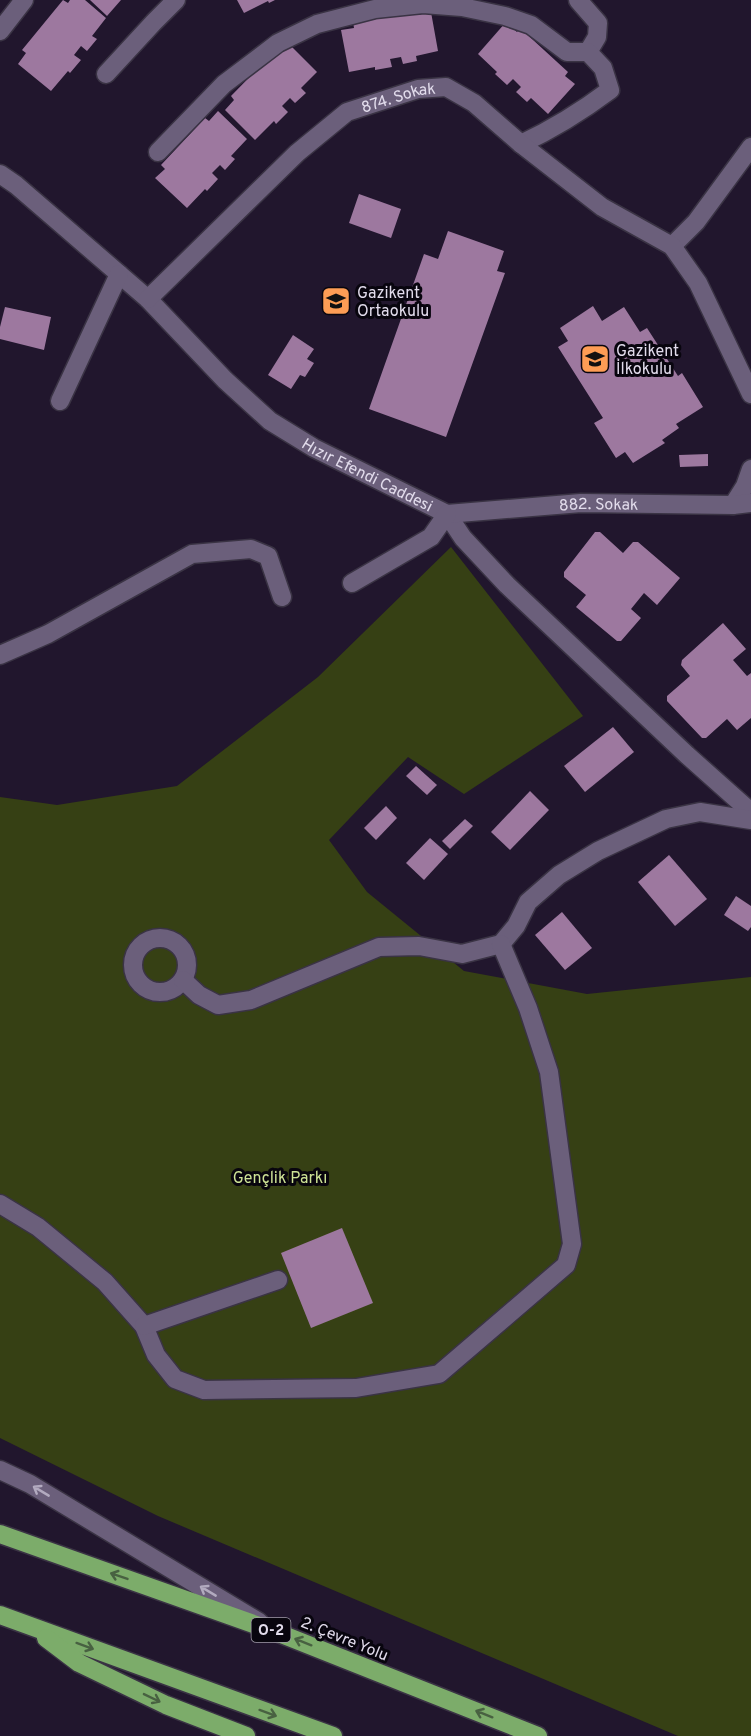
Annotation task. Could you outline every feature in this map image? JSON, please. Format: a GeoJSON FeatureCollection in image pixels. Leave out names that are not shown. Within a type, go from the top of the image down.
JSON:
{"type":"FeatureCollection","features":[{"type":"Feature","properties":{"kind":"highway","name":"2. Çevre Yolu"},"geometry":{"type":"LineString","coordinates":[[0,1534],[276,1632],[538,1736]]}},
{"type":"Feature","properties":{"kind":"highway"},"geometry":{"type":"LineString","coordinates":[[0,1615],[333,1736]]}},
{"type":"Feature","properties":{"kind":"highway"},"geometry":{"type":"LineString","coordinates":[[30,1626],[79,1662],[166,1705],[246,1736]]}},
{"type":"Feature","properties":{"kind":"street"},"geometry":{"type":"LineString","coordinates":[[0,31],[24,0]]}},
{"type":"Feature","properties":{"kind":"street"},"geometry":{"type":"LineString","coordinates":[[106,74],[176,0]]}},
{"type":"Feature","properties":{"kind":"street"},"geometry":{"type":"LineString","coordinates":[[578,0],[598,23],[597,37],[588,52]]}},
{"type":"Feature","properties":{"kind":"street"},"geometry":{"type":"LineString","coordinates":[[158,152],[224,84],[278,43],[317,24],[375,9],[423,4],[506,16],[531,26],[567,52],[588,52],[603,68],[610,90],[582,111],[521,144]]}},
{"type":"Feature","properties":{"kind":"street","name":"874. Sokak"},"geometry":{"type":"LineString","coordinates":[[148,299],[297,153],[347,112],[418,89],[446,87],[474,103],[521,144],[602,207],[672,246],[698,283],[751,394]]}},
{"type":"Feature","properties":{"kind":"street"},"geometry":{"type":"LineString","coordinates":[[672,246],[696,222],[751,147]]}},
{"type":"Feature","properties":{"kind":"street","name":"Hızır Efendi Caddesi"},"geometry":{"type":"LineString","coordinates":[[0,174],[16,185],[148,299],[225,380],[270,421],[314,448],[447,514],[463,538],[507,585],[687,755],[751,812]]}},
{"type":"Feature","properties":{"kind":"street"},"geometry":{"type":"LineString","coordinates":[[60,401],[119,274]]}},
{"type":"Feature","properties":{"kind":"street"},"geometry":{"type":"LineString","coordinates":[[742,504],[751,469]]}},
{"type":"Feature","properties":{"kind":"street","name":"882. Sokak"},"geometry":{"type":"LineString","coordinates":[[447,514],[581,503],[742,504]]}},
{"type":"Feature","properties":{"kind":"street"},"geometry":{"type":"LineString","coordinates":[[352,583],[431,537],[447,514]]}},
{"type":"Feature","properties":{"kind":"street"},"geometry":{"type":"LineString","coordinates":[[0,655],[48,634],[192,554],[250,549],[268,556],[282,597]]}},
{"type":"Feature","properties":{"kind":"street"},"geometry":{"type":"LineString","coordinates":[[183,980],[199,995],[218,1005],[251,1000],[379,947],[419,946],[462,954],[501,944],[516,926],[528,902],[559,875],[598,851],[666,819],[700,812],[751,820]]}},
{"type":"Feature","properties":{"kind":"street"},"geometry":{"type":"LineString","coordinates":[[0,1204],[38,1227],[105,1282],[144,1326],[156,1355],[175,1379],[204,1390],[356,1388],[439,1374],[566,1265],[572,1244],[549,1072],[528,1008],[501,944]]}},
{"type":"Feature","properties":{"kind":"street"},"geometry":{"type":"LineString","coordinates":[[144,1326],[278,1280]]}},
{"type":"Feature","properties":{"kind":"street"},"geometry":{"type":"LineString","coordinates":[[0,1470],[30,1484],[276,1632]]}},
{"type":"Feature","properties":{"kind":"green space","name":"Gençlik Parkı"},"geometry":{"type":"Polygon","coordinates":[[[451,547],[583,716],[464,794],[408,757],[329,840],[367,892],[464,971],[587,994],[751,977],[751,1736],[678,1736],[158,1516],[0,1438],[0,797],[57,805],[177,786],[318,677],[451,547]]]}},
{"type":"Feature","properties":{"kind":"building"},"geometry":{"type":"Polygon","coordinates":[[[63,0],[68,3],[70,0],[85,0],[106,18],[92,36],[97,39],[87,51],[81,46],[74,55],[81,60],[51,91],[18,64],[26,53],[22,50],[63,0]]]}},
{"type":"Feature","properties":{"kind":"building"},"geometry":{"type":"Polygon","coordinates":[[[90,0],[121,0],[107,16],[90,0]]]}},
{"type":"Feature","properties":{"kind":"building"},"geometry":{"type":"Polygon","coordinates":[[[237,0],[275,0],[244,13],[237,0]]]}},
{"type":"Feature","properties":{"kind":"building"},"geometry":{"type":"Polygon","coordinates":[[[417,10],[418,15],[431,12],[438,51],[416,56],[417,61],[403,64],[401,57],[390,59],[392,67],[375,70],[375,67],[349,72],[341,30],[354,28],[353,22],[417,10]]]}},
{"type":"Feature","properties":{"kind":"building"},"geometry":{"type":"Polygon","coordinates":[[[506,22],[517,32],[520,28],[568,72],[565,76],[575,84],[548,114],[531,98],[527,102],[516,92],[521,87],[513,79],[507,85],[478,54],[506,22]]]}},
{"type":"Feature","properties":{"kind":"building"},"geometry":{"type":"Polygon","coordinates":[[[289,44],[317,72],[301,88],[306,93],[295,103],[290,98],[282,106],[288,112],[276,124],[274,121],[255,140],[225,110],[234,100],[231,96],[276,50],[280,53],[289,44]]]}},
{"type":"Feature","properties":{"kind":"building"},"geometry":{"type":"Polygon","coordinates":[[[218,111],[247,139],[231,156],[235,159],[225,170],[220,165],[212,173],[218,179],[187,208],[155,178],[165,169],[161,165],[205,118],[209,121],[218,111]]]}},
{"type":"Feature","properties":{"kind":"building"},"geometry":{"type":"Polygon","coordinates":[[[359,194],[401,209],[391,238],[349,223],[359,194]]]}},
{"type":"Feature","properties":{"kind":"building"},"geometry":{"type":"Polygon","coordinates":[[[448,231],[504,251],[497,271],[505,273],[446,437],[369,409],[424,254],[438,259],[448,231]]]}},
{"type":"Feature","properties":{"kind":"building"},"geometry":{"type":"Polygon","coordinates":[[[593,306],[602,321],[624,307],[640,332],[647,328],[678,376],[682,373],[703,407],[676,424],[679,428],[662,440],[665,443],[633,463],[625,452],[616,458],[594,423],[603,418],[558,347],[568,341],[560,328],[593,306]]]}},
{"type":"Feature","properties":{"kind":"building"},"geometry":{"type":"Polygon","coordinates":[[[5,307],[51,317],[44,350],[0,339],[0,327],[5,307]]]}},
{"type":"Feature","properties":{"kind":"building"},"geometry":{"type":"Polygon","coordinates":[[[293,335],[314,349],[307,359],[314,363],[305,377],[300,375],[291,389],[268,375],[293,335]]]}},
{"type":"Feature","properties":{"kind":"building"},"geometry":{"type":"Polygon","coordinates":[[[708,454],[708,466],[680,467],[679,455],[708,454]]]}},
{"type":"Feature","properties":{"kind":"building"},"geometry":{"type":"Polygon","coordinates":[[[595,532],[600,532],[623,553],[633,542],[638,542],[680,578],[657,605],[644,593],[631,609],[641,618],[621,641],[617,641],[576,607],[586,595],[564,577],[564,572],[595,532]]]}},
{"type":"Feature","properties":{"kind":"building"},"geometry":{"type":"Polygon","coordinates":[[[723,623],[746,649],[733,660],[747,676],[751,673],[751,718],[737,730],[727,719],[706,738],[702,738],[667,701],[667,696],[690,676],[681,665],[682,660],[723,623]]]}},
{"type":"Feature","properties":{"kind":"building"},"geometry":{"type":"Polygon","coordinates":[[[613,727],[634,752],[585,792],[564,766],[613,727]]]}},
{"type":"Feature","properties":{"kind":"building"},"geometry":{"type":"Polygon","coordinates":[[[416,766],[437,785],[427,795],[406,776],[416,766]]]}},
{"type":"Feature","properties":{"kind":"building"},"geometry":{"type":"Polygon","coordinates":[[[530,791],[549,810],[510,850],[491,832],[530,791]]]}},
{"type":"Feature","properties":{"kind":"building"},"geometry":{"type":"Polygon","coordinates":[[[386,806],[397,818],[376,840],[364,828],[386,806]]]}},
{"type":"Feature","properties":{"kind":"building"},"geometry":{"type":"Polygon","coordinates":[[[465,819],[473,826],[450,849],[442,841],[465,819]]]}},
{"type":"Feature","properties":{"kind":"building"},"geometry":{"type":"Polygon","coordinates":[[[430,838],[448,854],[424,880],[406,863],[430,838]]]}},
{"type":"Feature","properties":{"kind":"building"},"geometry":{"type":"Polygon","coordinates":[[[669,855],[707,899],[675,926],[638,882],[669,855]]]}},
{"type":"Feature","properties":{"kind":"building"},"geometry":{"type":"Polygon","coordinates":[[[736,896],[751,906],[751,927],[748,931],[724,915],[736,896]]]}},
{"type":"Feature","properties":{"kind":"building"},"geometry":{"type":"Polygon","coordinates":[[[562,912],[592,948],[565,970],[535,935],[562,912]]]}},
{"type":"Feature","properties":{"kind":"building"},"geometry":{"type":"Polygon","coordinates":[[[342,1228],[373,1303],[311,1328],[281,1253],[342,1228]]]}},
{"type":"Feature","properties":{"kind":"place","name":"Gazikent Ortaokulu"},"geometry":{"type":"Point","coordinates":[336,301]}},
{"type":"Feature","properties":{"kind":"place","name":"Gazikent İlkokulu"},"geometry":{"type":"Point","coordinates":[595,359]}}]}
